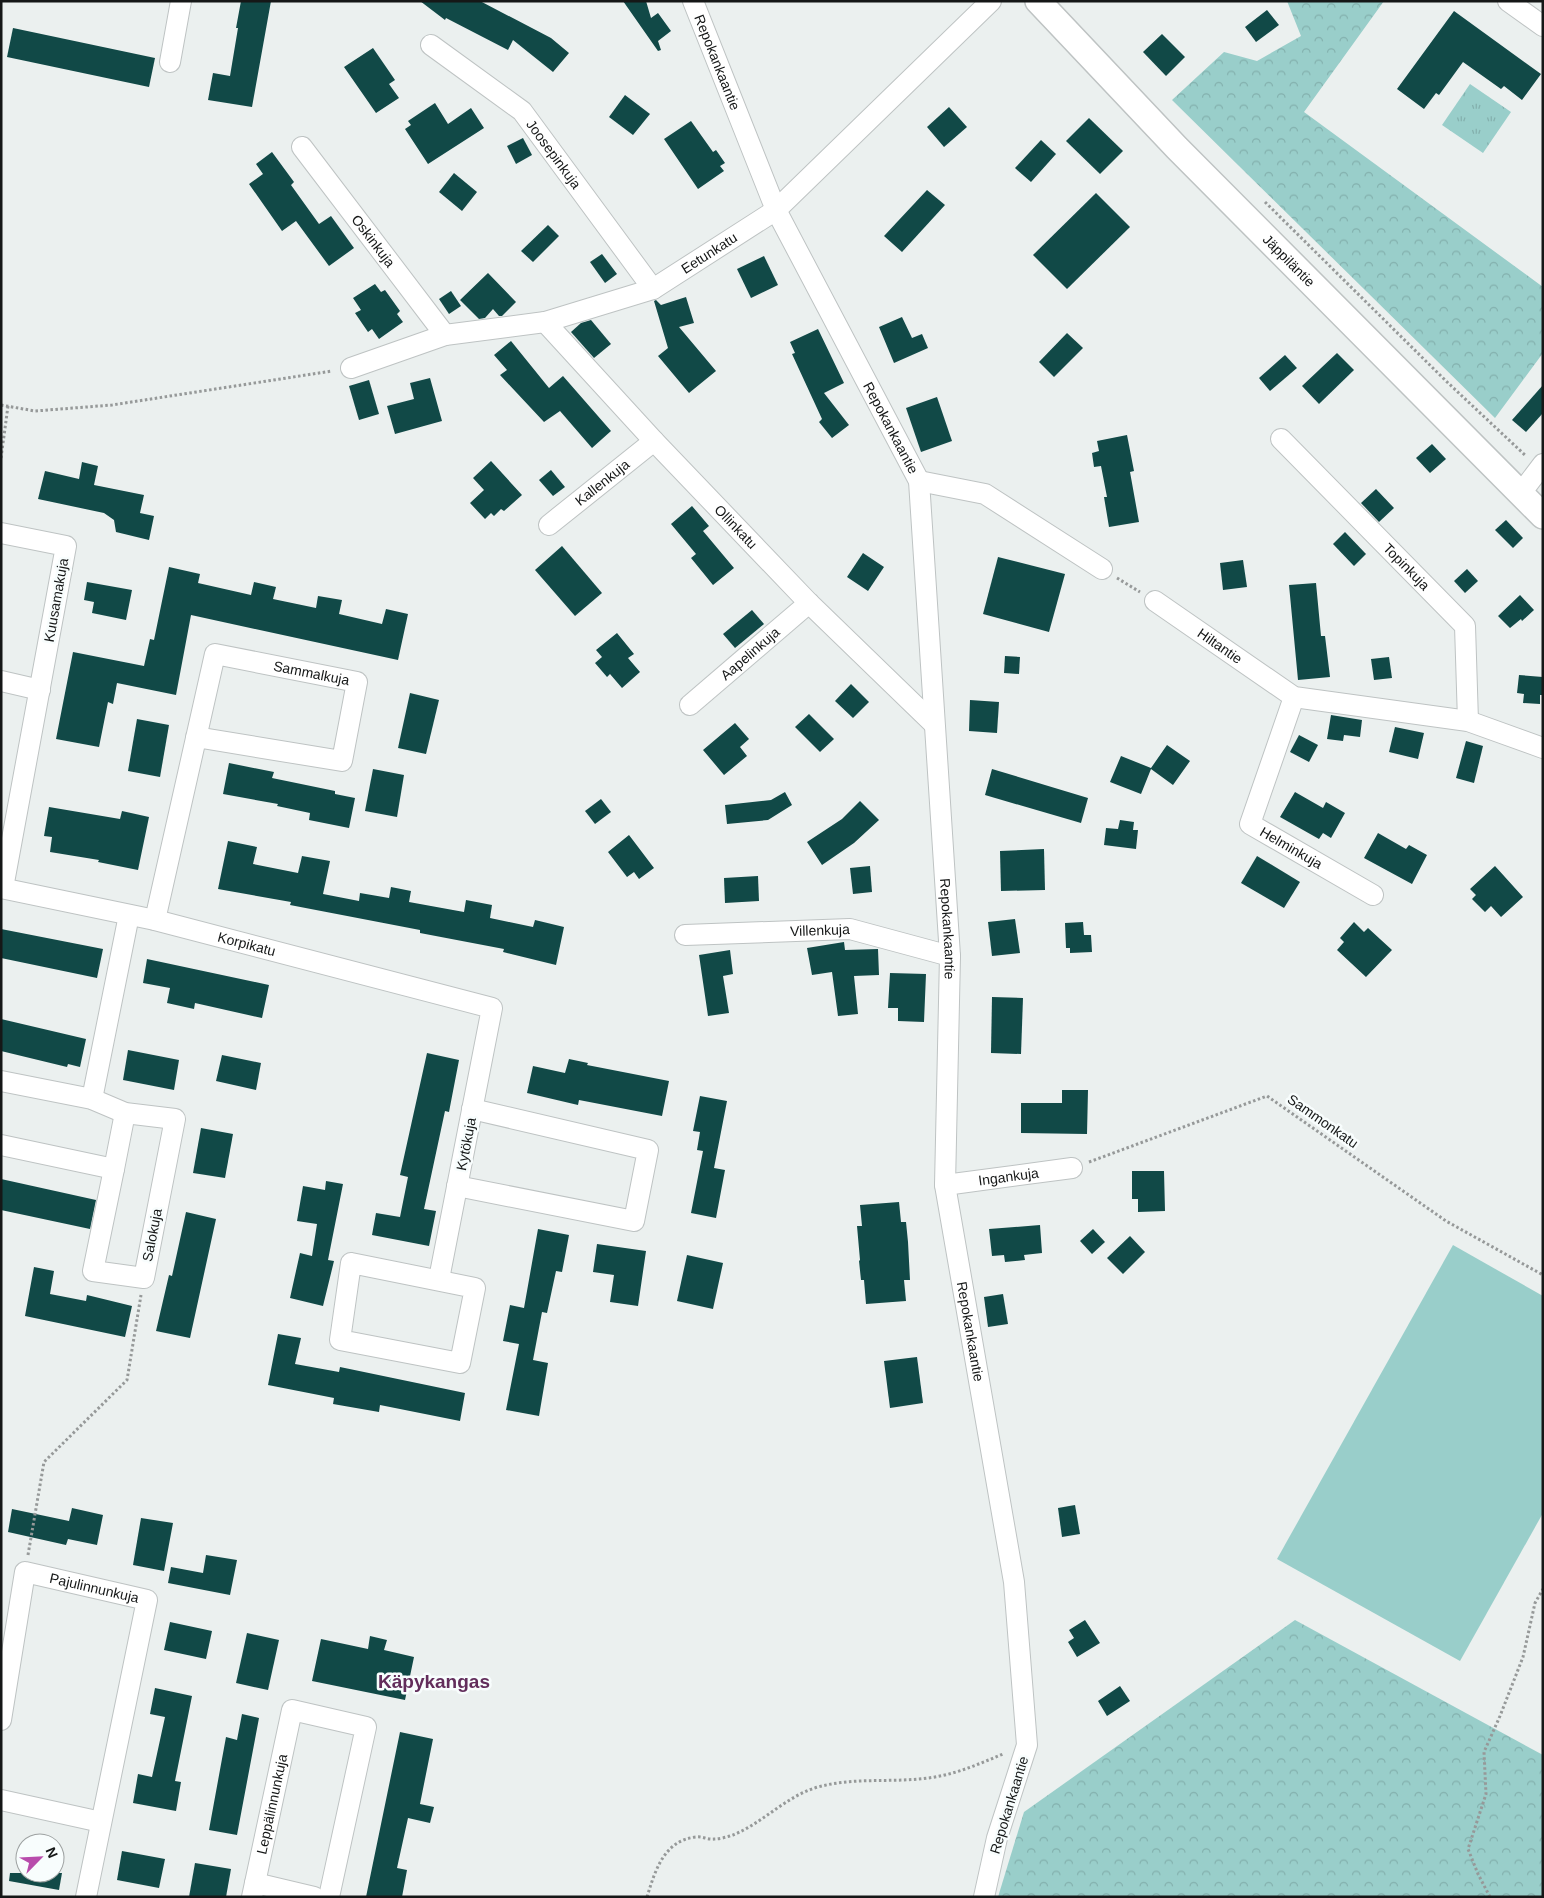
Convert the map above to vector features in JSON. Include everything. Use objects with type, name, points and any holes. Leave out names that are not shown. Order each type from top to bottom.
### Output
[{"type":"main road","name":"Jäppiläntie","points":[[1038,1],[1177,148],[1543,516]]},
{"type":"street","points":[[170,62],[181,1]]},
{"type":"street","name":"Repokankaantie","points":[[693,1],[776,210],[919,481],[950,956],[945,1186],[1014,1582],[1027,1745],[997,1838],[984,1897]]},
{"type":"street","name":"Eetunkatu","points":[[350,368],[445,334],[545,322],[653,288],[776,210],[991,1]]},
{"type":"street","points":[[1508,1],[1543,26]]},
{"type":"street","name":"Joosepinkuja","points":[[431,45],[522,111],[653,288]]},
{"type":"street","name":"Oskinkuja","points":[[302,147],[445,334]]},
{"type":"street","name":"Ollinkatu","points":[[545,322],[654,441],[809,603],[934,724]]},
{"type":"street","name":"Topinkuja","points":[[1281,438],[1465,626],[1468,721]]},
{"type":"street","name":"Kallenkuja","points":[[549,525],[654,441]]},
{"type":"street","points":[[1521,494],[1541,467]]},
{"type":"street","points":[[919,481],[984,494],[1102,569]]},
{"type":"street","name":"Kuusamakuja","points":[[1,533],[66,546],[2,888]]},
{"type":"street","name":"Hiltantie","points":[[1155,601],[1294,696],[1468,721],[1543,748]]},
{"type":"street","name":"Aapelinkuja","points":[[690,705],[809,603]]},
{"type":"street","name":"Sammalkuja","points":[[155,920],[196,737],[215,654],[357,682],[342,761],[196,737]]},
{"type":"street","points":[[1,681],[40,690]]},
{"type":"street","name":"Helminkuja","points":[[1294,696],[1250,824],[1373,895]]},
{"type":"street","name":"Korpikatu","points":[[2,888],[155,920],[492,1008]]},
{"type":"street","points":[[92,1098],[129,915]]},
{"type":"street","name":"Villenkuja","points":[[685,935],[850,929],[950,956]]},
{"type":"street","name":"Kytökuja","points":[[439,1279],[492,1008]]},
{"type":"street","name":"Salokuja","points":[[1,1081],[92,1098],[125,1113],[175,1119],[144,1278],[93,1271],[125,1113]]},
{"type":"street","points":[[457,1186],[634,1221],[648,1150],[472,1109]]},
{"type":"street","points":[[1,1145],[114,1169]]},
{"type":"street","name":"Ingankuja","points":[[945,1186],[1072,1168]]},
{"type":"street","points":[[351,1262],[439,1279],[474,1288],[460,1363],[340,1340],[351,1262]]},
{"type":"street","points":[[1,1720],[25,1572]]},
{"type":"street","name":"Pajulinnunkuja","points":[[25,1572],[147,1600],[86,1897]]},
{"type":"street","name":"Leppälinnunkuja","points":[[254,1890],[292,1710],[366,1727],[330,1897]]},
{"type":"street","points":[[1,1800],[101,1822]]},
{"type":"street","points":[[254,1890],[314,1897]]},
{"type":"path","points":[[1262,199],[1446,382],[1541,467]]},
{"type":"path","points":[[1,405],[35,410],[112,405],[350,368]]},
{"type":"path","points":[[1,458],[8,406]]},
{"type":"path","points":[[1102,569],[1155,601]]},
{"type":"path","name":"Sammonkatu","points":[[1072,1168],[1267,1096],[1446,1221],[1543,1275]]},
{"type":"path","points":[[25,1572],[44,1462],[127,1380],[144,1278]]},
{"type":"path","points":[[1490,1897],[1468,1849],[1486,1794],[1484,1752],[1523,1657],[1535,1603],[1543,1589]]},
{"type":"path","points":[[646,1897],[658,1863],[678,1841],[697,1836],[714,1840],[732,1835],[759,1822],[786,1802],[818,1788],[857,1780],[892,1782],[929,1778],[962,1770],[1027,1745]]},
{"type":"green space","points":[[1287,1],[1384,1],[1304,112],[1543,287],[1543,353],[1495,418],[1172,100],[1224,52],[1257,61],[1301,36]]},
{"type":"green space","points":[[1470,84],[1511,112],[1483,153],[1442,125]]},
{"type":"green space","points":[[1453,1245],[1543,1296],[1543,1513],[1460,1661],[1277,1559]]},
{"type":"green space","points":[[1295,1620],[1543,1755],[1543,1897],[998,1897],[1024,1812]]},
{"type":"building","points":[[241,1],[271,1],[252,107],[208,100],[213,73],[230,76]]},
{"type":"building","points":[[420,1],[480,1],[551,38],[569,53],[553,72],[513,40],[508,50],[446,18],[445,20]]},
{"type":"building","points":[[623,1],[646,1],[651,18],[658,13],[671,31],[658,41],[661,50],[658,51]]},
{"type":"building","points":[[1267,10],[1279,25],[1256,42],[1245,27]]},
{"type":"building","points":[[1454,11],[1541,74],[1522,100],[1504,86],[1501,89],[1463,62],[1439,95],[1436,93],[1424,109],[1397,89]]},
{"type":"building","points":[[13,28],[155,58],[149,87],[7,57]]},
{"type":"building","points":[[1162,34],[1185,57],[1166,76],[1143,52]]},
{"type":"building","points":[[373,48],[395,80],[389,84],[399,98],[376,113],[344,67]]},
{"type":"building","points":[[625,95],[650,114],[633,135],[609,117]]},
{"type":"building","points":[[435,103],[448,124],[471,108],[484,128],[428,164],[405,129],[411,125],[408,121]]},
{"type":"building","points":[[949,107],[967,127],[944,147],[927,127]]},
{"type":"building","points":[[1089,118],[1123,151],[1100,174],[1066,141]]},
{"type":"building","points":[[691,121],[713,152],[716,150],[725,163],[720,166],[724,171],[698,189],[664,139]]},
{"type":"building","points":[[523,138],[532,155],[516,164],[507,146]]},
{"type":"building","points":[[1041,140],[1056,154],[1031,182],[1015,168]]},
{"type":"building","points":[[272,152],[294,182],[291,185],[319,224],[331,216],[354,248],[329,266],[296,221],[282,231],[249,184],[263,174],[256,164]]},
{"type":"building","points":[[454,173],[477,192],[462,211],[439,192]]},
{"type":"building","points":[[927,190],[945,205],[902,252],[884,236]]},
{"type":"building","points":[[1096,193],[1130,227],[1067,289],[1033,255]]},
{"type":"building","points":[[548,225],[559,236],[533,262],[521,251]]},
{"type":"building","points":[[602,254],[617,274],[605,283],[590,262]]},
{"type":"building","points":[[764,256],[778,285],[751,298],[737,269]]},
{"type":"building","points":[[488,273],[516,302],[502,316],[499,316],[493,309],[485,318],[479,319],[460,300]]},
{"type":"building","points":[[375,284],[381,292],[385,290],[400,311],[397,314],[403,322],[379,339],[372,329],[368,332],[355,313],[361,310],[353,298]]},
{"type":"building","points":[[451,291],[461,306],[449,314],[439,299]]},
{"type":"building","points":[[686,297],[694,323],[679,327],[716,371],[689,393],[658,356],[668,348],[654,301],[656,300],[661,305]]},
{"type":"building","points":[[902,317],[912,338],[922,334],[928,348],[894,363],[879,327]]},
{"type":"building","points":[[591,320],[611,344],[594,358],[571,332],[581,323]]},
{"type":"building","points":[[818,329],[844,383],[824,393],[849,425],[832,438],[819,422],[822,419],[792,354],[795,353],[790,342]]},
{"type":"building","points":[[1067,333],[1083,348],[1054,377],[1039,362]]},
{"type":"building","points":[[511,341],[549,388],[563,376],[611,431],[592,448],[560,411],[544,422],[500,375],[507,370],[494,355]]},
{"type":"building","points":[[1337,353],[1354,370],[1319,404],[1302,386]]},
{"type":"building","points":[[1285,355],[1297,368],[1270,391],[1259,378]]},
{"type":"building","points":[[430,378],[442,421],[395,434],[387,406],[414,399],[410,383]]},
{"type":"building","points":[[369,380],[379,414],[359,420],[349,386]]},
{"type":"building","points":[[1543,385],[1543,413],[1526,432],[1512,420]]},
{"type":"building","points":[[937,397],[952,441],[921,452],[906,408]]},
{"type":"building","points":[[1127,435],[1134,471],[1130,472],[1139,522],[1109,527],[1104,497],[1107,497],[1101,466],[1094,467],[1092,453],[1099,451],[1097,441]]},
{"type":"building","points":[[1432,444],[1446,459],[1430,473],[1416,458]]},
{"type":"building","points":[[491,461],[522,495],[504,511],[501,509],[494,516],[491,513],[485,519],[470,503],[484,490],[473,478]]},
{"type":"building","points":[[82,462],[98,466],[94,485],[144,495],[140,513],[154,516],[149,540],[116,532],[114,520],[104,513],[38,499],[45,471],[79,479]]},
{"type":"building","points":[[551,470],[565,487],[553,496],[539,480]]},
{"type":"building","points":[[1376,489],[1394,508],[1379,522],[1361,503]]},
{"type":"building","points":[[692,506],[709,526],[703,531],[734,568],[713,585],[691,558],[696,554],[671,524]]},
{"type":"building","points":[[1506,520],[1523,538],[1513,548],[1495,530]]},
{"type":"building","points":[[1345,532],[1366,554],[1354,566],[1333,544]]},
{"type":"building","points":[[562,546],[602,593],[575,616],[535,570]]},
{"type":"building","points":[[863,553],[884,567],[868,591],[847,577]]},
{"type":"building","points":[[998,557],[1065,574],[1049,632],[983,614]]},
{"type":"building","points":[[1243,560],[1247,587],[1223,590],[1220,563]]},
{"type":"building","points":[[169,567],[200,574],[198,583],[251,595],[254,582],[276,587],[273,599],[316,608],[318,596],[342,600],[339,614],[382,624],[386,609],[408,614],[398,660],[191,615],[176,695],[117,683],[113,704],[108,702],[99,747],[56,739],[73,652],[144,666],[150,639],[154,640]]},
{"type":"building","points":[[1467,569],[1478,581],[1465,593],[1454,581]]},
{"type":"building","points":[[87,582],[132,590],[126,620],[92,613],[94,602],[84,600]]},
{"type":"building","points":[[1316,583],[1321,636],[1325,636],[1330,677],[1298,680],[1289,585]]},
{"type":"building","points":[[1520,595],[1534,610],[1522,621],[1521,619],[1510,628],[1498,616]]},
{"type":"building","points":[[752,610],[764,624],[735,648],[723,634]]},
{"type":"building","points":[[617,633],[634,654],[628,658],[640,672],[622,688],[610,674],[607,677],[595,663],[602,657],[596,650]]},
{"type":"building","points":[[1005,656],[1020,657],[1019,674],[1004,673]]},
{"type":"building","points":[[1389,657],[1392,678],[1374,680],[1371,659]]},
{"type":"building","points":[[1519,675],[1543,677],[1543,695],[1540,695],[1540,704],[1523,703],[1524,694],[1517,693]]},
{"type":"building","points":[[851,684],[869,702],[853,718],[835,701]]},
{"type":"building","points":[[410,693],[439,700],[426,754],[398,748]]},
{"type":"building","points":[[970,700],[999,702],[997,733],[969,731]]},
{"type":"building","points":[[809,714],[834,739],[820,752],[795,727]]},
{"type":"building","points":[[1331,715],[1362,720],[1360,737],[1344,735],[1343,741],[1327,739]]},
{"type":"building","points":[[137,719],[169,725],[160,777],[128,771]]},
{"type":"building","points":[[735,723],[749,739],[740,747],[747,756],[724,775],[703,750]]},
{"type":"building","points":[[1395,727],[1424,733],[1418,759],[1389,752]]},
{"type":"building","points":[[1299,735],[1318,745],[1309,762],[1290,752]]},
{"type":"building","points":[[1466,741],[1483,746],[1474,783],[1456,778]]},
{"type":"building","points":[[1167,745],[1190,761],[1173,785],[1151,769],[1141,794],[1110,782],[1121,756],[1151,768]]},
{"type":"building","points":[[229,763],[274,772],[272,778],[335,791],[335,794],[355,798],[349,828],[309,820],[310,813],[277,806],[278,804],[223,794]]},
{"type":"building","points":[[373,769],[404,775],[397,817],[365,811]]},
{"type":"building","points":[[992,769],[1088,798],[1081,823],[985,795]]},
{"type":"building","points":[[785,792],[792,805],[768,820],[727,824],[725,805],[771,800]]},
{"type":"building","points":[[1295,792],[1323,808],[1326,802],[1345,813],[1331,838],[1323,833],[1319,839],[1280,817]]},
{"type":"building","points":[[601,799],[611,812],[595,824],[585,811]]},
{"type":"building","points":[[860,801],[879,820],[854,843],[822,865],[807,842],[842,819]]},
{"type":"building","points":[[49,807],[120,819],[122,811],[149,817],[138,870],[98,862],[99,860],[50,852],[52,837],[44,836]]},
{"type":"building","points":[[1120,820],[1134,822],[1133,830],[1138,830],[1136,849],[1104,845],[1106,828],[1118,829]]},
{"type":"building","points":[[1378,833],[1406,849],[1409,845],[1427,855],[1412,884],[1364,858]]},
{"type":"building","points":[[629,835],[654,868],[639,879],[634,872],[627,877],[608,852]]},
{"type":"building","points":[[228,841],[257,847],[253,864],[298,873],[302,856],[330,861],[323,894],[359,901],[360,893],[389,898],[391,887],[411,891],[409,902],[464,912],[466,900],[492,905],[490,918],[533,927],[535,920],[564,927],[556,965],[503,952],[504,949],[420,933],[420,930],[290,905],[291,902],[218,889]]},
{"type":"building","points":[[1044,849],[1045,890],[1001,891],[1000,851]]},
{"type":"building","points":[[1257,856],[1300,882],[1284,908],[1241,883]]},
{"type":"building","points":[[870,866],[872,892],[853,894],[850,868]]},
{"type":"building","points":[[1495,866],[1523,897],[1501,917],[1491,906],[1485,912],[1472,899],[1476,895],[1470,889]]},
{"type":"building","points":[[758,876],[759,901],[725,903],[724,878]]},
{"type":"building","points":[[1015,919],[1020,953],[992,956],[988,922]]},
{"type":"building","points":[[1083,922],[1084,935],[1091,935],[1092,952],[1070,953],[1070,948],[1066,948],[1065,923]]},
{"type":"building","points":[[1354,922],[1364,932],[1368,928],[1392,950],[1366,977],[1337,950],[1344,942],[1340,938]]},
{"type":"building","points":[[1,929],[103,949],[97,978],[1,958]]},
{"type":"building","points":[[844,942],[845,950],[878,949],[879,975],[854,976],[858,1014],[838,1016],[832,972],[812,975],[807,948]]},
{"type":"building","points":[[730,950],[733,974],[723,976],[729,1013],[708,1016],[699,955]]},
{"type":"building","points":[[147,959],[269,985],[262,1018],[195,1003],[194,1009],[167,1003],[170,988],[143,983]]},
{"type":"building","points":[[890,973],[926,974],[924,1022],[898,1021],[898,1008],[888,1008]]},
{"type":"building","points":[[992,997],[1023,998],[1021,1054],[991,1053]]},
{"type":"building","points":[[1,1019],[86,1039],[80,1067],[68,1064],[67,1067],[1,1051]]},
{"type":"building","points":[[128,1050],[179,1060],[174,1090],[123,1080]]},
{"type":"building","points":[[427,1053],[459,1060],[449,1112],[445,1111],[424,1209],[436,1211],[429,1246],[372,1235],[376,1213],[400,1217],[408,1177],[400,1175]]},
{"type":"building","points":[[222,1055],[261,1063],[256,1090],[216,1081]]},
{"type":"building","points":[[569,1059],[588,1063],[587,1065],[669,1081],[662,1116],[579,1100],[578,1105],[527,1093],[533,1066],[565,1073]]},
{"type":"building","points":[[1062,1090],[1088,1090],[1087,1134],[1021,1133],[1021,1103],[1062,1103]]},
{"type":"building","points":[[700,1096],[727,1101],[714,1168],[725,1170],[716,1218],[691,1213],[703,1151],[697,1150],[700,1132],[693,1131]]},
{"type":"building","points":[[201,1128],[233,1134],[225,1178],[193,1173]]},
{"type":"building","points":[[1132,1171],[1164,1171],[1165,1211],[1138,1212],[1138,1199],[1132,1199]]},
{"type":"building","points":[[1,1179],[96,1200],[90,1229],[1,1210]]},
{"type":"building","points":[[326,1181],[343,1184],[328,1260],[334,1261],[323,1306],[290,1298],[300,1253],[312,1256],[317,1224],[297,1221],[303,1186],[325,1190]]},
{"type":"building","points":[[899,1202],[901,1222],[906,1222],[908,1242],[910,1280],[904,1280],[906,1301],[866,1304],[864,1280],[861,1280],[859,1261],[857,1226],[862,1226],[860,1205]]},
{"type":"building","points":[[186,1212],[216,1219],[190,1338],[156,1331],[169,1275],[172,1276]]},
{"type":"building","points":[[1040,1225],[1042,1253],[1024,1255],[1025,1260],[1005,1262],[1004,1255],[992,1256],[989,1229]]},
{"type":"building","points":[[538,1229],[569,1235],[562,1272],[556,1271],[547,1313],[542,1312],[533,1360],[548,1363],[539,1416],[506,1410],[519,1344],[503,1341],[510,1305],[524,1308]]},
{"type":"building","points":[[1093,1229],[1105,1242],[1092,1254],[1080,1241]]},
{"type":"building","points":[[1130,1236],[1145,1252],[1123,1274],[1107,1258]]},
{"type":"building","points":[[597,1244],[646,1251],[638,1306],[610,1302],[614,1275],[593,1272]]},
{"type":"building","points":[[687,1255],[723,1263],[713,1309],[677,1301]]},
{"type":"building","points":[[34,1267],[54,1271],[50,1294],[86,1301],[87,1295],[132,1306],[125,1337],[25,1316]]},
{"type":"building","points":[[1003,1294],[1008,1324],[988,1327],[984,1297]]},
{"type":"building","points":[[278,1334],[301,1338],[295,1364],[339,1372],[340,1367],[465,1393],[460,1421],[380,1405],[379,1412],[333,1404],[334,1398],[268,1385]]},
{"type":"building","points":[[917,1357],[923,1403],[890,1408],[884,1361]]},
{"type":"building","points":[[1075,1505],[1080,1534],[1062,1537],[1058,1508]]},
{"type":"building","points":[[72,1508],[103,1515],[97,1545],[68,1539],[66,1545],[8,1532],[12,1509],[69,1521]]},
{"type":"building","points":[[141,1518],[173,1523],[164,1571],[133,1565]]},
{"type":"building","points":[[206,1555],[237,1560],[230,1595],[168,1583],[171,1567],[203,1573]]},
{"type":"building","points":[[1085,1620],[1100,1643],[1077,1657],[1068,1642],[1074,1638],[1069,1630]]},
{"type":"building","points":[[170,1622],[212,1631],[206,1659],[164,1650]]},
{"type":"building","points":[[247,1633],[279,1640],[268,1690],[236,1683]]},
{"type":"building","points":[[370,1636],[387,1640],[384,1650],[414,1657],[405,1700],[312,1681],[321,1639],[368,1649]]},
{"type":"building","points":[[1120,1686],[1130,1701],[1107,1716],[1098,1701]]},
{"type":"building","points":[[155,1688],[192,1696],[175,1781],[181,1782],[176,1811],[133,1803],[138,1774],[152,1777],[165,1717],[150,1714]]},
{"type":"building","points":[[242,1714],[259,1718],[237,1835],[209,1830],[226,1737],[237,1740]]},
{"type":"building","points":[[400,1732],[433,1739],[420,1804],[434,1807],[430,1823],[408,1818],[397,1868],[407,1870],[402,1897],[366,1897]]},
{"type":"building","points":[[122,1851],[165,1859],[159,1888],[117,1880]]},
{"type":"building","points":[[195,1863],[231,1869],[226,1897],[189,1897]]},
{"type":"building","points":[[10,1873],[15,1873],[15,1882],[9,1881]]},
{"type":"building","points":[[20,1883],[60,1883],[59,1890]]},
{"type":"district","name":"Käpykangas","points":[[434,1681]]}]
